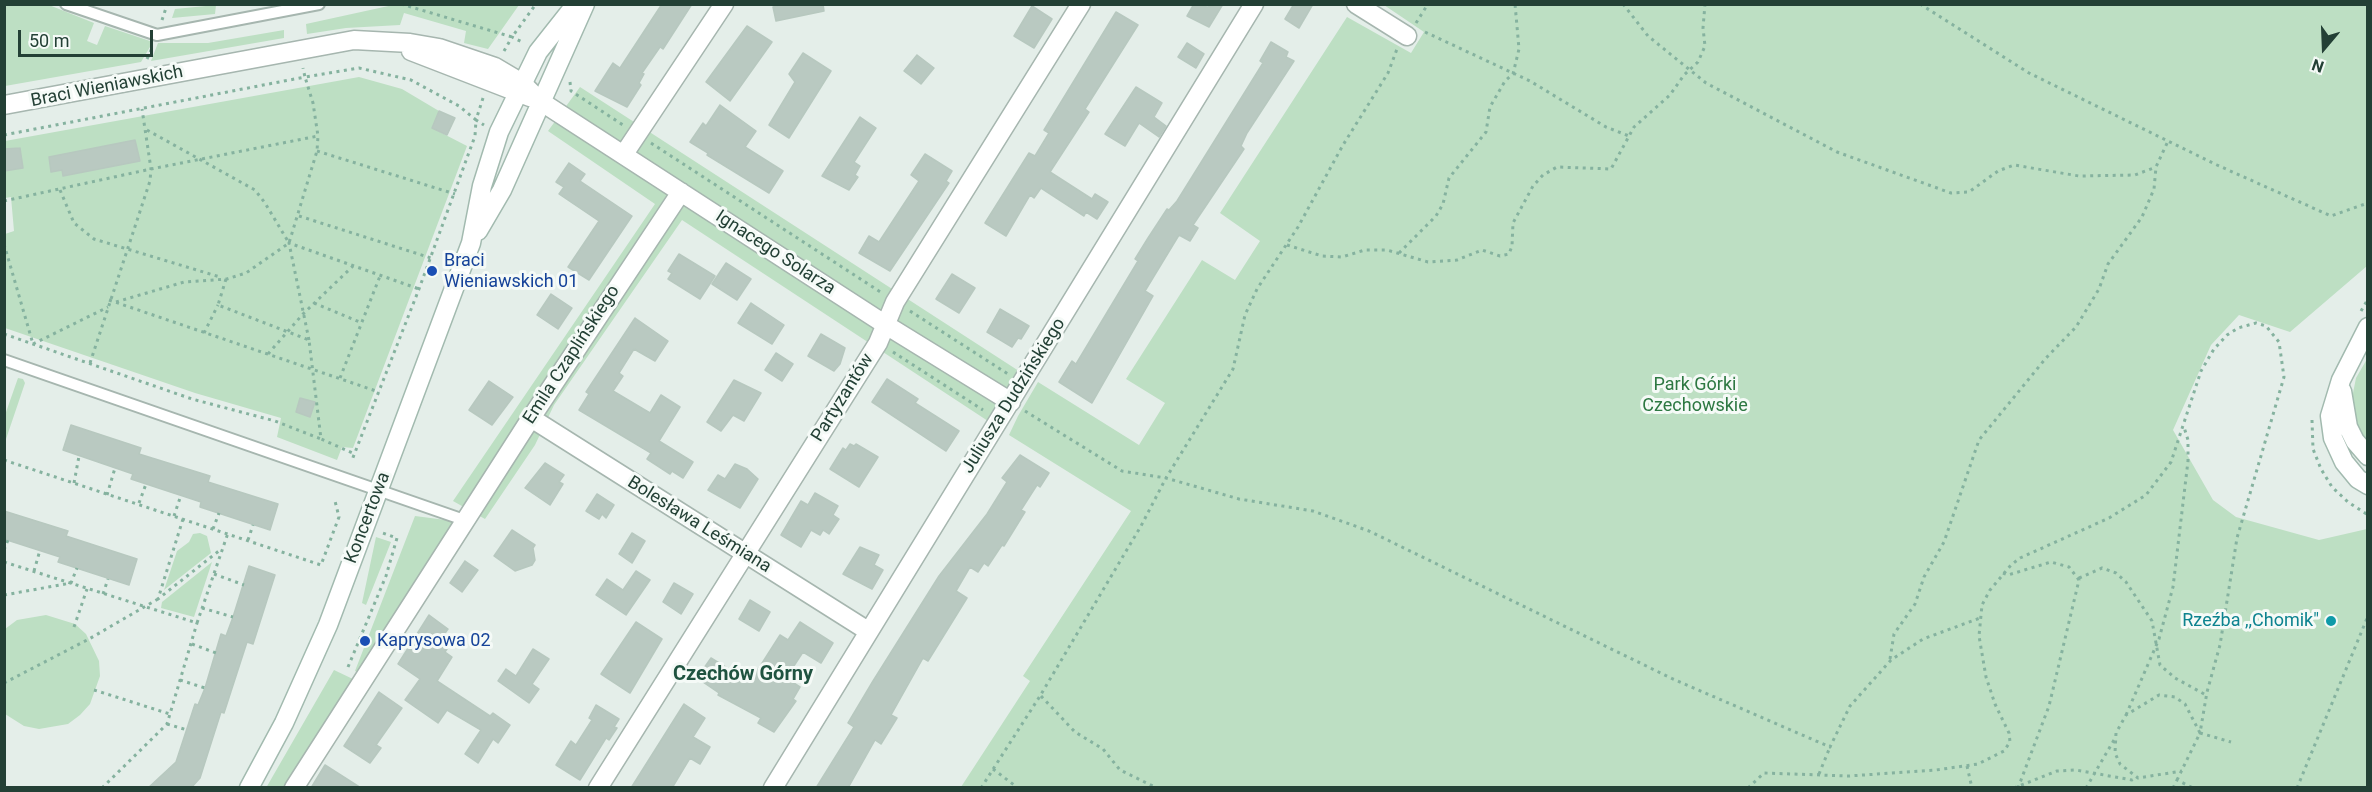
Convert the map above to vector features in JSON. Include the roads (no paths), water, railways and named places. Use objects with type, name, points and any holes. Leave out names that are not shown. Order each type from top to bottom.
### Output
[{"type":"street","name":"Koncertowa","points":[[249,788],[284,723],[320,643],[379,490],[471,243],[486,175],[499,132],[538,51],[576,4]]},
{"type":"street","name":"Koncertowa","points":[[471,243],[502,190],[540,100],[585,4]]},
{"type":"street","points":[[624,154],[724,4]]},
{"type":"street","name":"Partyzantów","points":[[598,788],[878,343],[895,302],[1081,4]]},
{"type":"street","name":"Juliusza Dudzińskiego","points":[[773,788],[1254,4]]},
{"type":"street","points":[[1356,4],[1410,33]]},
{"type":"street","name":"Braci Wieniawskich","points":[[4,105],[354,40],[386,42],[519,88],[540,100]]},
{"type":"street","name":"Ignacego Solarza","points":[[540,100],[886,325],[1011,402]]},
{"type":"street","name":"Emila Czaplińskiego","points":[[294,788],[531,418],[681,192]]},
{"type":"street","points":[[2367,327],[2341,380],[2330,416],[2333,438],[2344,462],[2358,480],[2367,485]]},
{"type":"street","points":[[2341,380],[2343,408],[2348,427],[2355,441],[2367,456]]},
{"type":"street","name":"Bolesława Leśmiana","points":[[531,418],[868,631]]},
{"type":"lane","points":[[66,4],[157,35],[319,4]]},
{"type":"lane","points":[[4,360],[467,521]]},
{"type":"place","name":"Braci Wieniawskich 01","points":[[432,271]]},
{"type":"place","name":"Rzeźba ,,Chomik\"","points":[[2331,621]]},
{"type":"place","name":"Kaprysowa 02","points":[[365,641]]},
{"type":"district","name":"Czechów Górny","points":[[743,675]]},
{"type":"park label","name":"Park Górki Czechowskie","points":[[1695,395]]}]
